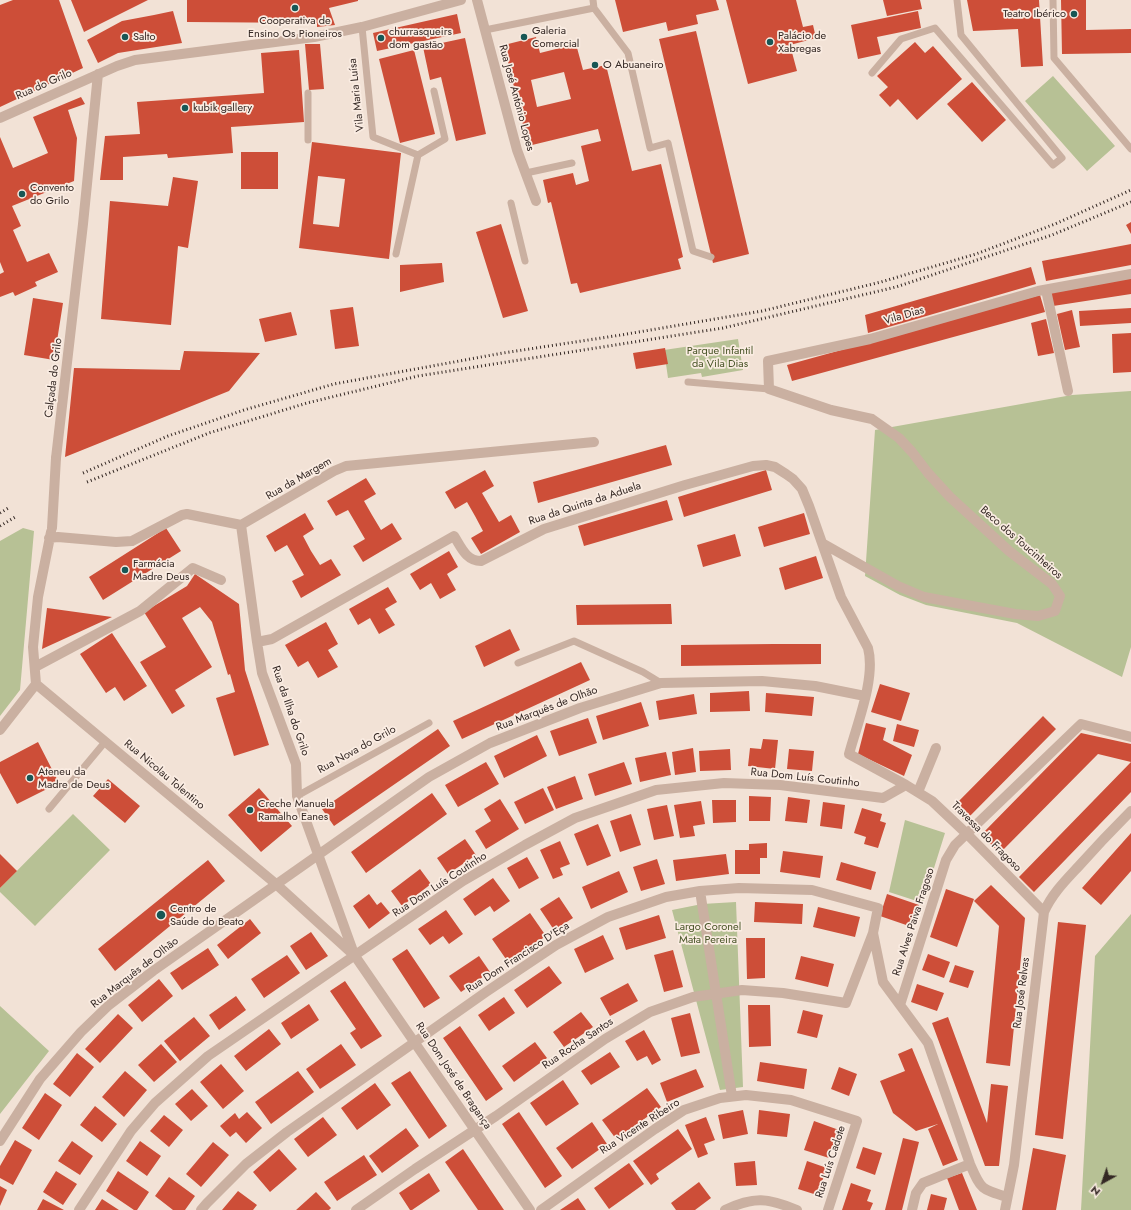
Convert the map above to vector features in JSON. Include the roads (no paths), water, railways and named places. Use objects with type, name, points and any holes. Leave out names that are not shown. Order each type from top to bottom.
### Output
[{"type":"street","name":"Rua do Grilo","points":[[0,118],[98,74],[136,60],[314,37],[362,27],[461,0]]},
{"type":"street","name":"Rua José António Lopes","points":[[477,0],[517,150],[536,201]]},
{"type":"street","name":"Calçada do Grilo","points":[[36,684],[33,647],[38,597],[51,533],[56,458],[83,224],[98,74]]},
{"type":"street","name":"Vila Dias","points":[[769,389],[768,361],[870,339],[1038,291],[1131,274]]},
{"type":"street","points":[[1046,290],[1068,392]]},
{"type":"street","name":"Beco dos Toucinheiros","points":[[769,389],[831,410],[872,419],[899,438],[950,497],[1009,551],[1052,584],[1060,596],[1055,611],[1038,616],[951,603],[924,596],[898,586],[822,543]]},
{"type":"street","name":"Rua da Margem","points":[[242,525],[334,471],[346,466],[594,442]]},
{"type":"street","name":"Rua da Quinta da Aduela","points":[[257,642],[272,639],[454,536],[468,557],[472,560],[481,561],[544,528],[753,466],[766,465],[776,468],[793,479],[802,489],[822,543]]},
{"type":"street","points":[[51,533],[58,537],[116,542],[132,541],[182,515],[187,514],[242,525]]},
{"type":"street","name":"Rua da Ilha do Grilo","points":[[242,525],[262,673],[296,764],[297,796],[355,956]]},
{"type":"street","points":[[822,543],[841,597],[868,648],[870,664],[865,696]]},
{"type":"street","points":[[35,667],[140,611],[193,568],[221,580]]},
{"type":"street","name":"Rua Marquês de Olhão","points":[[0,1141],[40,1079],[81,1032],[109,1005],[153,971],[429,777],[490,743],[580,708],[661,683],[762,681],[815,686],[865,696]]},
{"type":"street","points":[[0,730],[36,684]]},
{"type":"street","name":"Rua Nicolau Tolentino","points":[[36,684],[276,884]]},
{"type":"street","name":"Travessa do Fragoso","points":[[865,696],[849,754],[906,784],[932,801],[1044,912]]},
{"type":"street","name":"Rua Alves Paiva Fragoso","points":[[900,1005],[946,860],[951,851],[1081,724],[1131,738]]},
{"type":"street","points":[[918,792],[936,748]]},
{"type":"street","name":"Rua Dom Luís Coutinho","points":[[79,1210],[131,1132],[155,1103],[208,1056],[463,881],[575,818],[656,790],[724,783],[772,785],[883,798],[906,784]]},
{"type":"street","name":"Rua José Relvas","points":[[1004,1210],[1014,1165],[1044,912],[1052,897],[1060,887],[1095,847],[1131,810]]},
{"type":"street","points":[[276,884],[355,956]]},
{"type":"street","name":"Rua Dom Francisco D'Eça","points":[[201,1210],[207,1202],[246,1164],[287,1132],[486,992],[556,946],[602,921],[666,897],[700,891],[739,888],[812,890],[878,908],[873,933],[846,1003]]},
{"type":"street","points":[[700,891],[732,1096]]},
{"type":"street","points":[[873,933],[884,982],[928,1043],[970,1164],[980,1185],[990,1192],[1007,1197]]},
{"type":"street","name":"Rua Dom José de Bragança","points":[[355,956],[530,1210]]},
{"type":"street","name":"Rua Rocha Santos","points":[[356,1210],[415,1168],[496,1116],[605,1039],[650,1012],[693,997],[742,990],[782,993],[846,1003]]},
{"type":"street","name":"Rua Vicente Ribeiro","points":[[541,1210],[684,1110],[720,1098],[746,1095],[790,1100],[857,1121]]},
{"type":"street","name":"Rua Luís Cadote","points":[[828,1210],[857,1121]]},
{"type":"street","points":[[912,1210],[916,1193],[923,1183],[970,1164]]},
{"type":"street","points":[[725,1210],[734,1205],[754,1200],[779,1203],[797,1210]]},
{"type":"lane","points":[[593,0],[594,8],[628,53],[650,148],[668,144],[694,251],[711,257]]},
{"type":"lane","points":[[872,73],[901,39],[935,28],[1053,164],[1062,158],[961,35],[957,0]]},
{"type":"lane","points":[[1053,0],[1054,58],[1131,148]]},
{"type":"lane","points":[[485,30],[594,8]]},
{"type":"lane","name":"Vila Maria Luísa","points":[[362,27],[373,136],[418,155]]},
{"type":"lane","points":[[396,254],[418,155],[445,139],[434,90]]},
{"type":"lane","points":[[308,93],[308,140]]},
{"type":"lane","points":[[526,173],[572,163]]},
{"type":"lane","points":[[511,203],[525,261]]},
{"type":"lane","points":[[688,382],[769,389]]},
{"type":"lane","points":[[518,663],[574,641],[643,672],[661,683]]},
{"type":"lane","name":"Rua Nova do Grilo","points":[[297,796],[428,723]]},
{"type":"lane","points":[[49,809],[104,742]]},
{"type":"railway","points":[[83,473],[168,436],[244,410],[334,384],[503,353],[762,311],[881,282],[976,254],[1055,224],[1131,190]]},
{"type":"railway","points":[[87,482],[209,433],[307,403],[418,376],[723,328],[896,287],[1052,235],[1131,202]]},
{"type":"railway","points":[[0,513],[10,507]]},
{"type":"railway","points":[[0,526],[17,516]]},
{"type":"place","name":"Cooperativa de Ensino Os Pioneiros","points":[[295,8]]},
{"type":"place","name":"Teatro Ibérico","points":[[1074,14]]},
{"type":"place","name":"Salto","points":[[125,37]]},
{"type":"place","name":"Galeria Comercial","points":[[524,37]]},
{"type":"place","name":"churrasqueirs dom gastão","points":[[381,38]]},
{"type":"place","name":"Palácio de Xabregas","points":[[770,42]]},
{"type":"place","name":"O Abuaneiro","points":[[595,65]]},
{"type":"place","name":"kubik gallery","points":[[185,108]]},
{"type":"place","name":"Convento do Grilo","points":[[22,194]]},
{"type":"place","name":"Farmácia Madre Deus","points":[[125,570]]},
{"type":"place","name":"Ateneu da Madre de Deus","points":[[30,778]]},
{"type":"place","name":"Creche Manuela Ramalho Eanes","points":[[250,810]]},
{"type":"place","name":"Centro de Saúde do Beato","points":[[161,915]]},
{"type":"park label","name":"Parque Infantil da Vila Dias","points":[[720,357]]},
{"type":"park label","name":"Largo Coronel Mata Pereira","points":[[708,933]]}]
